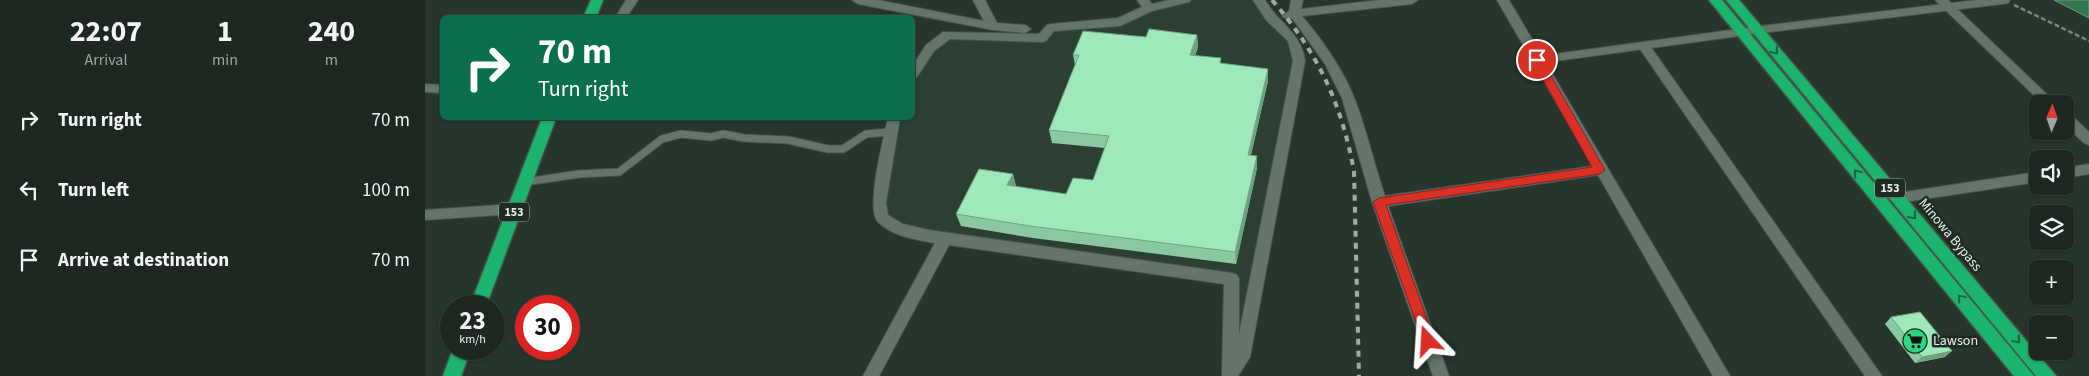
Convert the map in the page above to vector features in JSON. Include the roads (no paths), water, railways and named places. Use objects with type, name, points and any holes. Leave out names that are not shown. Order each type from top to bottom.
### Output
[{"type":"highway","points":[[590,15],[597,0]]},
{"type":"highway","name":"153","points":[[1715,0],[2025,376]]},
{"type":"highway","name":"Minowa Bypass","points":[[1732,0],[2047,376]]},
{"type":"highway","name":"153","points":[[482,295],[548,120]]},
{"type":"highway","points":[[452,376],[458,360]]},
{"type":"street","points":[[623,15],[633,0]]},
{"type":"street","points":[[858,0],[993,26],[1032,30],[1120,22],[1146,4],[1185,0]]},
{"type":"street","points":[[979,0],[993,26]]},
{"type":"street","points":[[1230,375],[1242,358],[1299,61],[1299,47],[1289,32],[1271,18],[1259,0]]},
{"type":"street","points":[[1276,22],[1295,6],[1412,0]]},
{"type":"street","points":[[1503,0],[1600,170],[1722,376]]},
{"type":"street","points":[[1946,4],[2042,95]]},
{"type":"street","points":[[1295,6],[1329,56],[1341,79],[1360,131],[1365,159],[1379,202],[1441,376]]},
{"type":"street","points":[[915,71],[930,48],[947,35],[1042,38],[1051,28]]},
{"type":"street","points":[[1643,46],[1875,376]]},
{"type":"street","points":[[425,88],[440,89]]},
{"type":"street","points":[[892,125],[879,203],[882,218],[899,229],[945,238],[1232,279],[1230,375]]},
{"type":"street","points":[[2074,126],[2089,140]]},
{"type":"street","points":[[2074,172],[2089,169]]},
{"type":"street","points":[[1379,202],[1600,170]]},
{"type":"street","points":[[1898,198],[2029,178]]},
{"type":"street","points":[[425,215],[515,209]]},
{"type":"street","points":[[871,376],[945,238]]},
{"type":"lane","points":[[1537,60],[1946,4],[2006,0]]},
{"type":"lane","points":[[525,182],[579,174],[619,172],[662,139],[681,134],[711,137],[723,134],[744,138],[787,140],[828,149],[843,149],[866,134],[892,125]]},
{"type":"railway","points":[[1272,0],[1315,59],[1334,101],[1349,146],[1354,171],[1359,376]]},
{"type":"place","name":"Lawson","points":[[1915,341]]}]
